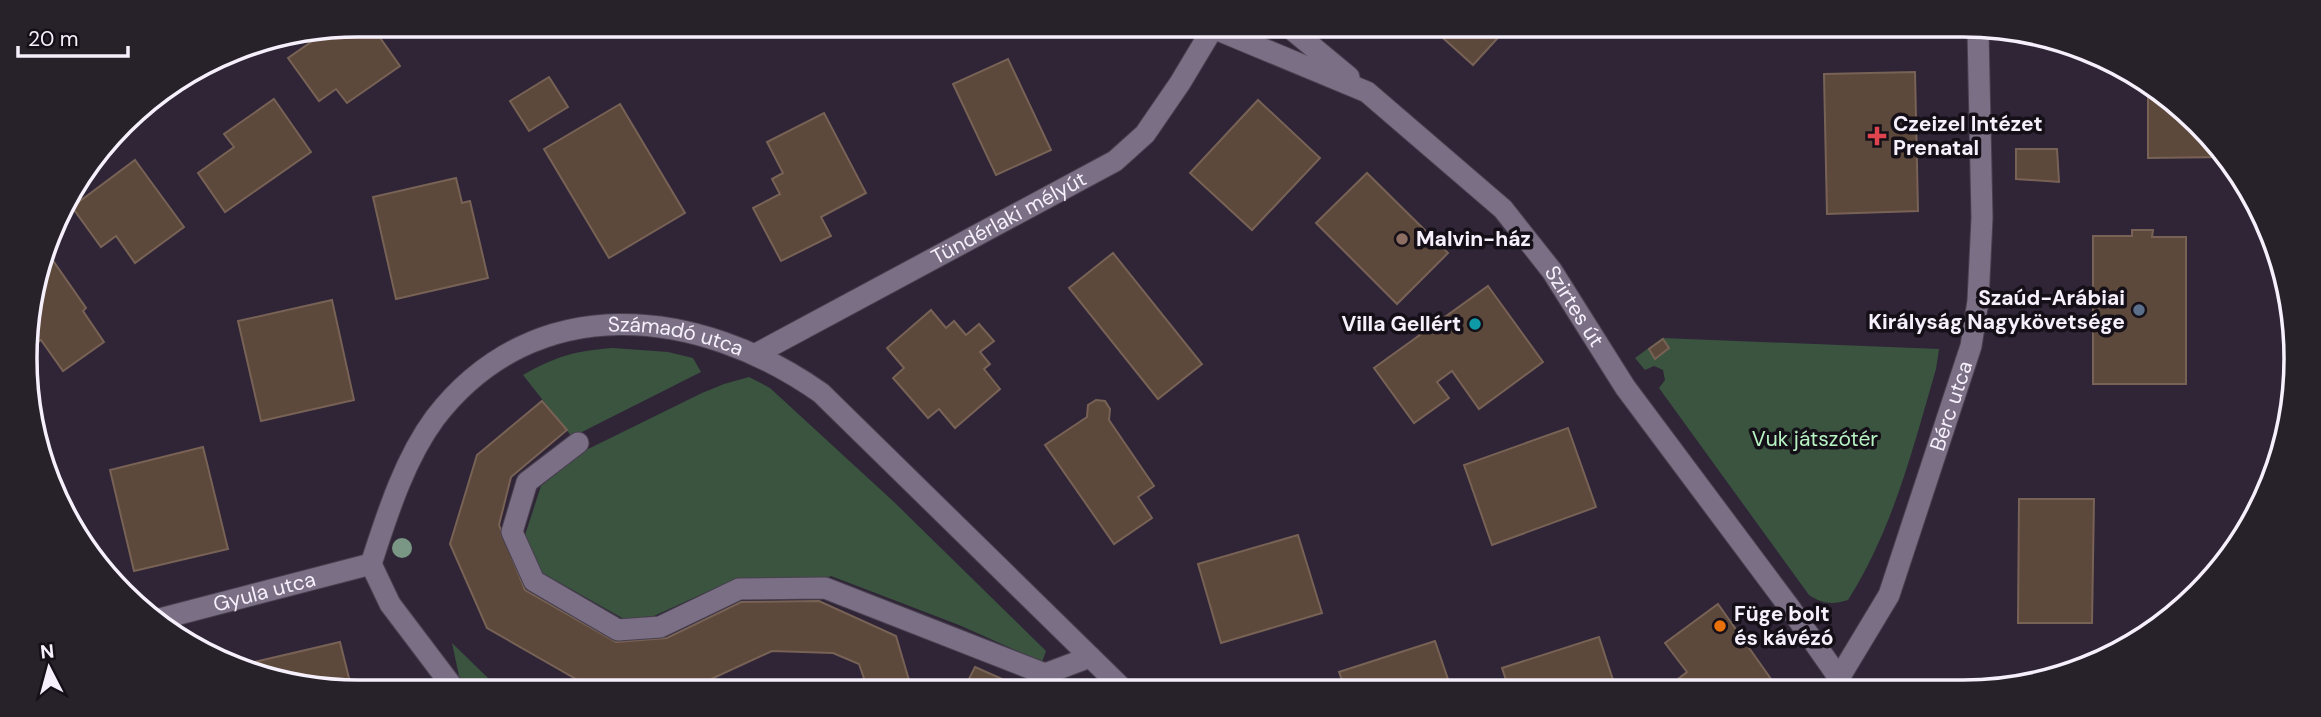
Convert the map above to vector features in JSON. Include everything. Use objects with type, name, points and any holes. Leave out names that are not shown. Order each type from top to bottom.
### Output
[{"type":"street","name":"Tündérlaki mélyút","points":[[756,354],[1115,161],[1145,134],[1208,37]]},
{"type":"street","name":"Szirtes út","points":[[1235,37],[1367,92],[1503,209],[1552,271],[1625,387],[1790,608],[1838,680]]},
{"type":"street","points":[[1301,37],[1367,92]]},
{"type":"street","name":"Bérc utca","points":[[1843,680],[1889,595],[1971,346],[1978,301],[1982,218],[1979,37]]},
{"type":"street","name":"Számadó utca","points":[[371,564],[412,458],[433,420],[458,390],[488,365],[516,348],[555,334],[593,325],[640,325],[715,338],[756,354],[795,374],[821,393],[1114,680]]},
{"type":"street","points":[[578,443],[527,482],[512,532],[534,581],[618,630],[660,626],[738,589],[825,588],[1045,674],[1090,657]]},
{"type":"street","points":[[371,564],[390,604],[447,680]]},
{"type":"street","name":"Gyula utca","points":[[167,617],[371,564]]},
{"type":"green space","name":"Vuk játszótér","points":[[1662,338],[1939,349],[1919,428],[1890,517],[1848,600],[1828,603],[1809,595],[1659,388],[1665,380],[1663,370],[1654,366],[1645,370],[1635,358]]},
{"type":"green space","points":[[613,348],[668,352],[693,358],[701,372],[572,437],[523,375],[566,356]]},
{"type":"green space","points":[[749,377],[770,388],[894,502],[1046,651],[1042,662],[959,625],[831,576],[824,579],[735,579],[654,616],[624,619],[539,571],[524,538],[541,486],[586,450],[702,393]]},
{"type":"green space","points":[[452,643],[491,680],[462,680]]},
{"type":"building","points":[[337,37],[379,37],[400,66],[347,103],[336,89],[319,101],[288,58],[313,41]]},
{"type":"building","points":[[1442,37],[1499,37],[1473,65]]},
{"type":"building","points":[[1008,59],[1051,150],[996,175],[953,84]]},
{"type":"building","points":[[1915,72],[1918,211],[1827,214],[1824,74]]},
{"type":"building","points":[[549,77],[568,107],[529,131],[510,101]]},
{"type":"building","points":[[2148,96],[2190,131],[2213,157],[2148,158]]},
{"type":"building","points":[[274,99],[311,152],[225,212],[198,173],[234,147],[224,134]]},
{"type":"building","points":[[1258,100],[1320,158],[1252,230],[1190,173]]},
{"type":"building","points":[[620,104],[685,213],[609,258],[544,149]]},
{"type":"building","points":[[824,113],[866,193],[821,217],[831,236],[781,261],[753,208],[780,194],[772,179],[783,173],[767,142]]},
{"type":"building","points":[[2016,149],[2057,149],[2059,182],[2016,179]]},
{"type":"building","points":[[135,160],[184,227],[135,263],[116,236],[101,247],[74,209],[77,203]]},
{"type":"building","points":[[1367,173],[1448,253],[1397,304],[1316,223]]},
{"type":"building","points":[[456,178],[462,203],[470,201],[488,278],[396,299],[373,197]]},
{"type":"building","name":"Szaúd-Arábiai Királyság Nagykövetsége","points":[[2132,230],[2153,230],[2152,237],[2186,237],[2186,384],[2093,384],[2093,236],[2132,236]]},
{"type":"building","points":[[1113,253],[1202,364],[1158,399],[1069,288]]},
{"type":"building","points":[[53,260],[86,308],[83,311],[104,342],[63,371],[41,340],[38,342],[43,296]]},
{"type":"building","name":"Villa Gellért","points":[[1488,286],[1543,362],[1479,409],[1452,371],[1437,382],[1449,398],[1414,423],[1374,368]]},
{"type":"building","points":[[332,300],[354,400],[261,421],[238,321]]},
{"type":"building","points":[[931,310],[946,328],[954,321],[966,335],[979,324],[994,341],[980,352],[990,364],[984,369],[1000,389],[955,428],[939,409],[928,418],[893,378],[904,368],[887,348]]},
{"type":"building","points":[[1663,339],[1669,348],[1655,359],[1649,349]]},
{"type":"building","points":[[1096,400],[1105,401],[1110,409],[1109,420],[1154,486],[1138,497],[1152,518],[1114,544],[1045,445],[1087,417],[1088,405]]},
{"type":"building","points":[[542,401],[567,430],[511,477],[499,525],[525,590],[616,642],[667,638],[741,602],[819,601],[896,636],[909,680],[865,680],[859,664],[833,653],[772,651],[709,680],[578,680],[487,628],[450,544],[477,455]]},
{"type":"building","points":[[1568,428],[1596,507],[1492,545],[1464,465]]},
{"type":"building","points":[[203,447],[228,549],[134,571],[110,470]]},
{"type":"building","points":[[2019,499],[2094,499],[2092,623],[2018,623]]},
{"type":"building","points":[[1298,535],[1322,613],[1221,643],[1198,564]]},
{"type":"building","points":[[1718,604],[1772,680],[1679,680],[1687,672],[1665,643]]},
{"type":"building","points":[[1599,637],[1613,680],[1506,680],[1502,668]]},
{"type":"building","points":[[1435,641],[1448,680],[1342,680],[1339,672]]},
{"type":"building","points":[[340,642],[350,680],[296,674],[253,662]]},
{"type":"building","points":[[975,667],[1004,680],[968,680]]},
{"type":"place","name":"Czeizel Intézet Prenatal","points":[[1877,136]]},
{"type":"place","name":"Malvin-ház","points":[[1402,239]]},
{"type":"place","name":"Szaúd-Arábiai Királyság Nagykövetsége","points":[[2139,310]]},
{"type":"place","name":"Villa Gellért","points":[[1475,324]]},
{"type":"place","name":"Füge bolt és kávézó","points":[[1720,626]]}]
